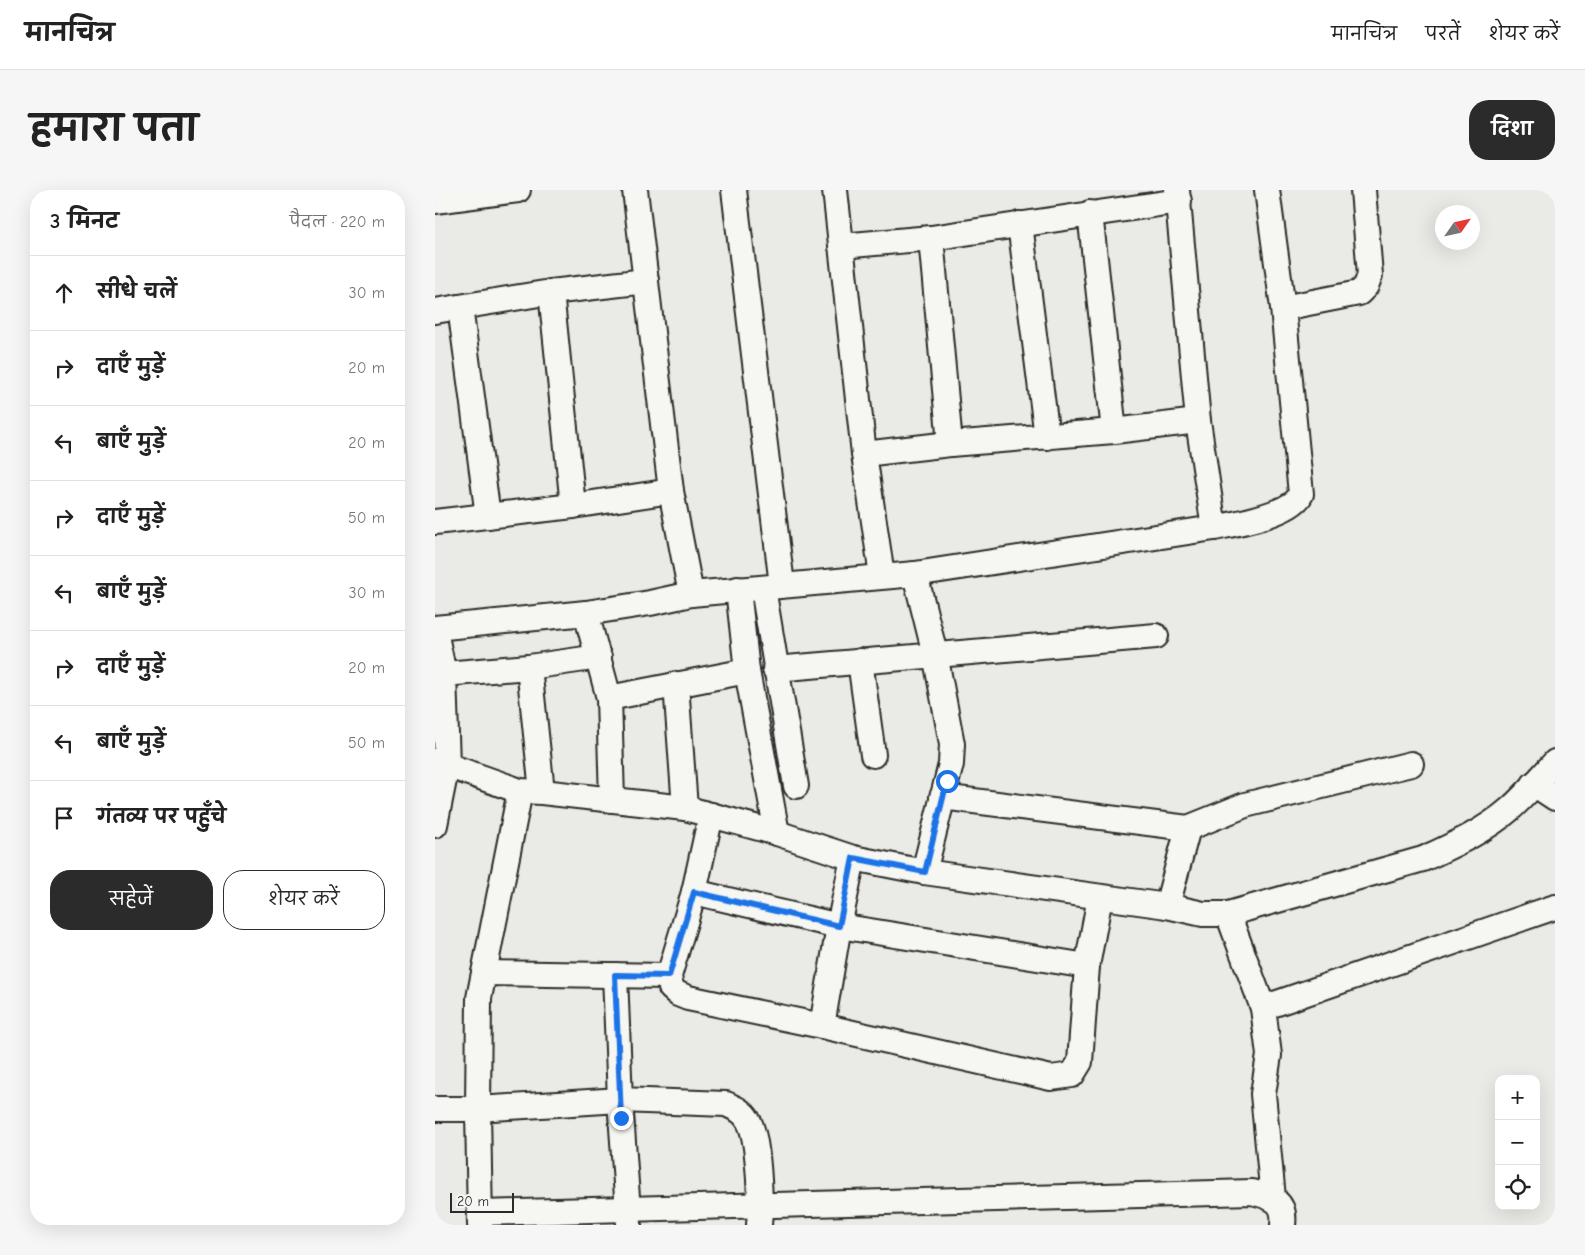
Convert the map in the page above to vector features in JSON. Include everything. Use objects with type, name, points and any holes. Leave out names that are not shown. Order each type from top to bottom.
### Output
[{"type":"street","points":[[435,201],[518,190]]},
{"type":"street","points":[[635,190],[671,492],[691,594]]},
{"type":"street","points":[[735,190],[773,586],[775,669],[796,786]]},
{"type":"street","points":[[835,190],[864,454],[882,576]]},
{"type":"street","points":[[435,825],[441,763],[444,674],[435,629],[586,613],[650,603],[691,594],[915,574],[1214,528],[1251,520],[1290,506],[1298,500],[1301,494],[1283,308],[1267,190]]},
{"type":"street","points":[[1283,308],[1359,293],[1366,286],[1370,275],[1363,190]]},
{"type":"street","points":[[841,246],[931,238],[1089,213],[1178,196],[1197,421],[1214,528]]},
{"type":"street","points":[[1089,213],[1114,432]]},
{"type":"street","points":[[1020,224],[1047,437]]},
{"type":"street","points":[[931,238],[950,444]]},
{"type":"street","points":[[435,311],[551,292],[645,281]]},
{"type":"street","points":[[551,292],[573,506]]},
{"type":"street","points":[[460,307],[488,516]]},
{"type":"street","points":[[864,454],[950,444],[1114,432],[1197,421]]},
{"type":"street","points":[[435,522],[573,506],[671,492]]},
{"type":"street","points":[[915,574],[935,654],[952,744],[951,764],[925,872]]},
{"type":"street","points":[[738,589],[747,671],[777,833]]},
{"type":"street","points":[[586,613],[609,698],[613,800]]},
{"type":"street","points":[[775,669],[1156,636]]},
{"type":"street","points":[[444,674],[529,667],[599,657]]},
{"type":"street","points":[[860,661],[873,755]]},
{"type":"street","points":[[529,667],[531,791],[479,998],[477,1109],[480,1219],[760,1215],[1252,1192],[1273,1198],[1282,1208],[1283,1225]]},
{"type":"street","points":[[609,698],[747,671]]},
{"type":"street","points":[[676,684],[685,808]]},
{"type":"street","points":[[441,763],[531,791],[685,808],[777,833],[853,858],[925,872],[1203,914],[1228,914],[1423,859],[1485,827],[1510,809],[1555,762]]},
{"type":"street","points":[[942,798],[1188,828],[1245,806],[1411,764]]},
{"type":"street","points":[[1534,784],[1555,798]]},
{"type":"street","points":[[711,815],[694,892],[669,976],[671,988],[678,994],[688,998],[1051,1078],[1062,1078],[1072,1075],[1080,1062],[1087,966],[1100,897]]},
{"type":"street","points":[[1173,908],[1188,828]]},
{"type":"street","points":[[822,1026],[853,858]]},
{"type":"street","points":[[694,892],[839,926],[1087,966]]},
{"type":"street","points":[[1263,1008],[1555,906]]},
{"type":"street","points":[[1228,914],[1263,1008],[1269,1055],[1263,1094],[1273,1198]]},
{"type":"street","points":[[484,972],[669,976]]},
{"type":"street","points":[[615,975],[620,1100],[628,1217]]},
{"type":"street","points":[[435,1109],[477,1109],[620,1100],[726,1104],[739,1110],[748,1119],[754,1132],[760,1215]]},
{"type":"route","points":[[621,1118],[615,975],[669,976],[694,892],[839,926],[853,858],[925,872],[947,781]]}]
